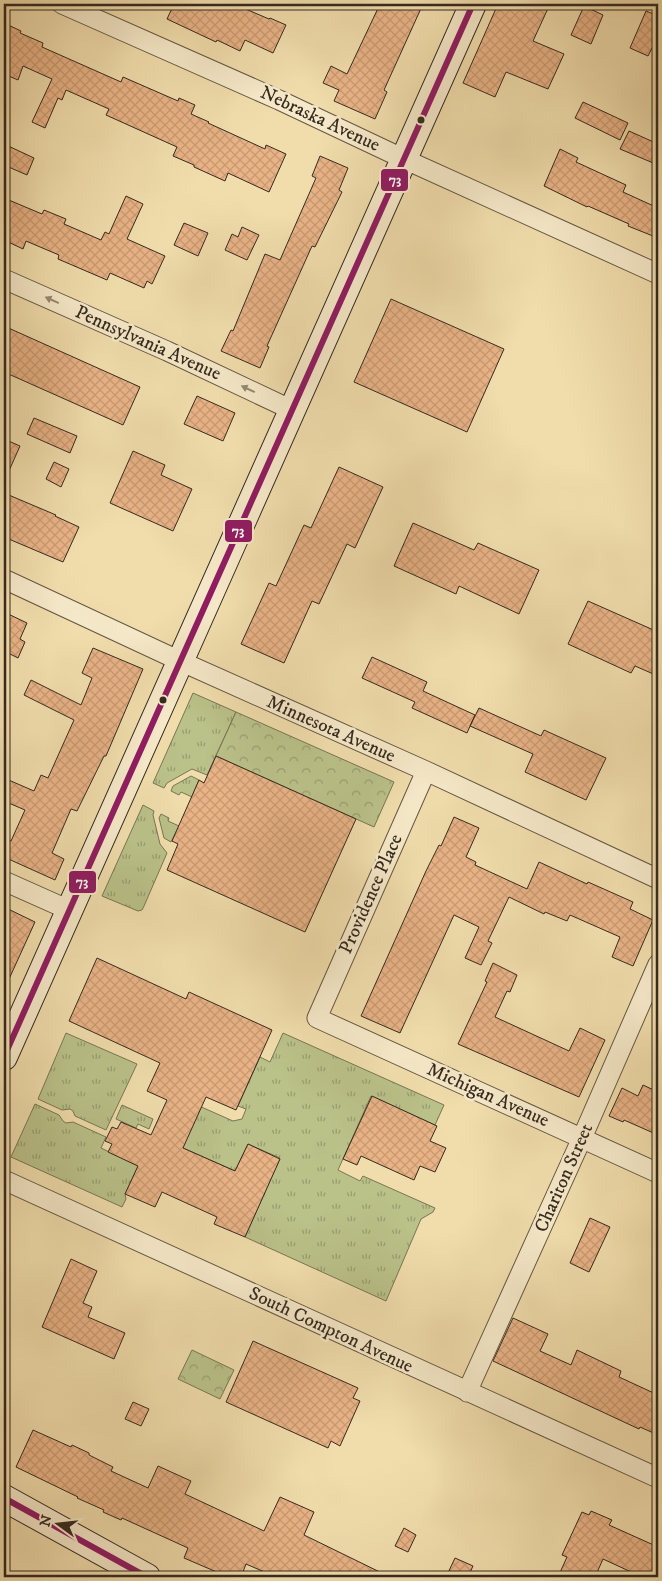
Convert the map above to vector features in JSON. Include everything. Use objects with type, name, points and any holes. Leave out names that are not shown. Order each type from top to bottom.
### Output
[{"type":"street","name":"Nebraska Avenue","points":[[62,4],[279,100],[658,274]]},
{"type":"street","points":[[4,1057],[473,4]]},
{"type":"street","name":"Pennsylvania Avenue","points":[[4,278],[167,351],[292,410]]},
{"type":"street","name":"Minnesota Avenue","points":[[4,579],[658,879]]},
{"type":"street","name":"Providence Place","points":[[317,1018],[426,771]]},
{"type":"street","points":[[4,881],[69,910]]},
{"type":"street","name":"Chariton Street","points":[[467,1392],[582,1138],[658,964]]},
{"type":"street","name":"Michigan Avenue","points":[[317,1018],[658,1173]]},
{"type":"street","name":"South Compton Avenue","points":[[4,1180],[658,1478]]},
{"type":"street","points":[[4,1498],[147,1577]]},
{"type":"green space","points":[[193,693],[236,712],[207,775],[192,769],[167,783],[164,788],[153,783]]},
{"type":"green space","points":[[236,712],[394,782],[374,827],[216,756]]},
{"type":"green space","points":[[191,776],[199,780],[192,797],[181,792],[179,795],[171,791],[173,786]]},
{"type":"green space","points":[[143,805],[154,811],[153,815],[160,844],[167,853],[142,910],[138,911],[102,896]]},
{"type":"green space","points":[[161,814],[169,818],[168,821],[179,826],[171,842],[164,838],[159,818]]},
{"type":"green space","points":[[66,1033],[137,1064],[106,1130],[75,1116],[70,1109],[62,1110],[38,1099]]},
{"type":"green space","points":[[283,1033],[444,1105],[435,1125],[371,1096],[338,1170],[360,1181],[363,1176],[435,1208],[433,1212],[421,1219],[386,1301],[245,1237],[280,1158],[248,1144],[235,1171],[183,1148],[190,1102],[233,1121],[242,1119],[246,1109],[238,1106],[260,1057],[270,1062]]},
{"type":"green space","points":[[35,1104],[59,1115],[66,1123],[73,1122],[106,1137],[101,1148],[138,1166],[125,1194],[126,1199],[122,1207],[11,1157]]},
{"type":"green space","points":[[122,1105],[153,1119],[149,1129],[138,1124],[136,1128],[116,1119]]},
{"type":"green space","points":[[192,1350],[234,1370],[220,1399],[178,1379]]},
{"type":"building","points":[[174,4],[234,4],[286,25],[273,53],[245,40],[240,51],[167,19]]},
{"type":"building","points":[[380,4],[423,4],[384,90],[387,92],[375,119],[334,101],[339,90],[323,83],[331,66],[347,74]]},
{"type":"building","points":[[498,4],[550,4],[533,41],[564,54],[548,89],[506,72],[495,97],[463,83]]},
{"type":"building","points":[[584,6],[603,15],[591,44],[571,35]]},
{"type":"building","points":[[646,11],[658,16],[658,51],[652,48],[648,56],[630,48]]},
{"type":"building","points":[[4,23],[21,31],[20,33],[43,43],[42,47],[121,82],[123,77],[178,101],[179,98],[195,105],[191,114],[265,149],[266,145],[286,154],[269,192],[228,173],[225,181],[194,167],[194,165],[173,156],[177,147],[106,115],[109,109],[66,90],[62,100],[58,98],[45,128],[32,122],[52,79],[23,66],[18,80],[4,74]]},
{"type":"building","points":[[583,102],[628,123],[620,140],[575,118]]},
{"type":"building","points":[[629,131],[658,144],[658,165],[620,149]]},
{"type":"building","points":[[4,144],[34,158],[27,175],[4,165]]},
{"type":"building","points":[[560,149],[578,158],[576,162],[626,185],[623,192],[658,208],[658,238],[628,226],[629,224],[587,207],[544,186]]},
{"type":"building","points":[[320,156],[348,168],[339,190],[342,192],[315,247],[312,246],[267,346],[269,347],[260,368],[221,351],[231,330],[233,331],[265,254],[280,260],[316,178],[312,176]]},
{"type":"building","points":[[126,196],[143,204],[127,239],[165,256],[152,284],[147,281],[144,288],[110,273],[107,280],[58,259],[59,255],[26,241],[23,249],[4,240],[4,198],[42,214],[44,210],[66,219],[64,224],[101,240],[105,232],[109,234]]},
{"type":"building","points":[[184,223],[208,233],[198,256],[174,245]]},
{"type":"building","points":[[242,227],[259,235],[247,260],[225,250],[232,234],[238,237]]},
{"type":"building","points":[[391,299],[504,349],[467,432],[354,382]]},
{"type":"building","points":[[4,326],[140,387],[123,425],[4,372]]},
{"type":"building","points":[[197,396],[235,413],[223,441],[184,424]]},
{"type":"building","points":[[34,418],[77,436],[70,453],[27,434]]},
{"type":"building","points":[[4,439],[20,446],[4,482]]},
{"type":"building","points":[[133,451],[165,465],[161,475],[192,489],[173,531],[110,503]]},
{"type":"building","points":[[54,462],[69,469],[61,487],[46,479]]},
{"type":"building","points":[[339,467],[383,487],[355,548],[347,544],[319,604],[312,601],[284,663],[241,644],[269,583],[276,586],[304,525],[311,528]]},
{"type":"building","points":[[4,493],[79,527],[63,562],[4,537]]},
{"type":"building","points":[[413,523],[474,550],[478,543],[539,570],[519,614],[459,586],[456,594],[394,566]]},
{"type":"building","points":[[588,601],[658,632],[658,676],[635,666],[631,673],[568,644]]},
{"type":"building","points":[[4,612],[27,623],[20,639],[25,642],[18,658],[4,651]]},
{"type":"building","points":[[93,648],[143,669],[106,756],[104,756],[77,811],[71,809],[52,853],[64,859],[55,880],[4,857],[4,838],[11,841],[25,810],[4,801],[4,778],[34,791],[41,775],[48,778],[74,720],[24,695],[31,680],[81,705],[92,678],[82,673]]},
{"type":"building","points":[[372,657],[427,682],[423,691],[475,715],[467,733],[412,708],[415,702],[362,678]]},
{"type":"building","points":[[479,708],[541,736],[544,730],[606,758],[586,800],[525,772],[533,754],[470,726]]},
{"type":"building","points":[[216,756],[356,819],[305,932],[167,870],[178,844],[172,841],[199,780],[204,783]]},
{"type":"building","points":[[454,817],[479,828],[466,857],[476,862],[475,865],[527,889],[539,862],[633,902],[630,909],[653,920],[633,966],[612,957],[620,937],[570,915],[567,921],[545,912],[544,914],[509,897],[488,941],[492,943],[481,965],[465,958],[479,927],[454,915],[400,1033],[361,1016],[426,871],[439,845],[441,846]]},
{"type":"building","points":[[4,907],[35,922],[4,990]]},
{"type":"building","points":[[97,958],[186,999],[189,992],[272,1030],[236,1110],[206,1097],[183,1148],[235,1171],[248,1144],[280,1159],[245,1237],[214,1224],[217,1217],[162,1192],[155,1207],[125,1194],[138,1166],[108,1152],[112,1144],[105,1141],[112,1127],[117,1129],[121,1122],[151,1135],[167,1100],[147,1091],[160,1063],[69,1021]]},
{"type":"building","points":[[493,963],[517,975],[510,992],[507,991],[495,1017],[569,1051],[580,1028],[605,1040],[579,1097],[458,1044],[487,982],[485,981]]},
{"type":"building","points":[[643,1085],[658,1092],[658,1135],[624,1120],[623,1122],[609,1116],[622,1088],[638,1096]]},
{"type":"building","points":[[372,1096],[437,1126],[430,1141],[446,1148],[435,1172],[420,1166],[414,1180],[361,1156],[357,1165],[343,1159]]},
{"type":"building","points":[[590,1218],[610,1227],[589,1272],[570,1263]]},
{"type":"building","points":[[71,1259],[97,1271],[83,1303],[92,1307],[88,1317],[125,1333],[114,1359],[42,1327]]},
{"type":"building","points":[[513,1318],[548,1334],[540,1351],[571,1365],[577,1350],[621,1371],[619,1377],[658,1395],[658,1435],[640,1427],[639,1429],[493,1361]]},
{"type":"building","points":[[253,1341],[358,1388],[353,1398],[360,1401],[340,1446],[331,1441],[328,1448],[226,1402]]},
{"type":"building","points":[[133,1402],[149,1409],[141,1426],[125,1419]]},
{"type":"building","points":[[33,1430],[89,1453],[89,1455],[113,1467],[111,1471],[148,1488],[158,1466],[191,1481],[185,1494],[264,1531],[280,1497],[314,1512],[304,1535],[390,1577],[276,1577],[246,1564],[241,1577],[234,1577],[220,1571],[219,1573],[184,1558],[188,1548],[122,1518],[121,1520],[103,1512],[104,1510],[16,1467]]},
{"type":"building","points":[[591,1511],[612,1520],[609,1525],[658,1547],[658,1577],[642,1577],[603,1559],[595,1577],[558,1577],[567,1557],[562,1555],[582,1512],[589,1515]]},
{"type":"building","points":[[404,1528],[416,1535],[408,1552],[395,1546]]},
{"type":"building","points":[[455,1558],[473,1566],[468,1577],[446,1577]]},
{"type":"transit line","name":"73","points":[[4,1057],[473,4]]},
{"type":"transit line","name":"73","points":[[4,1498],[147,1577]]}]
